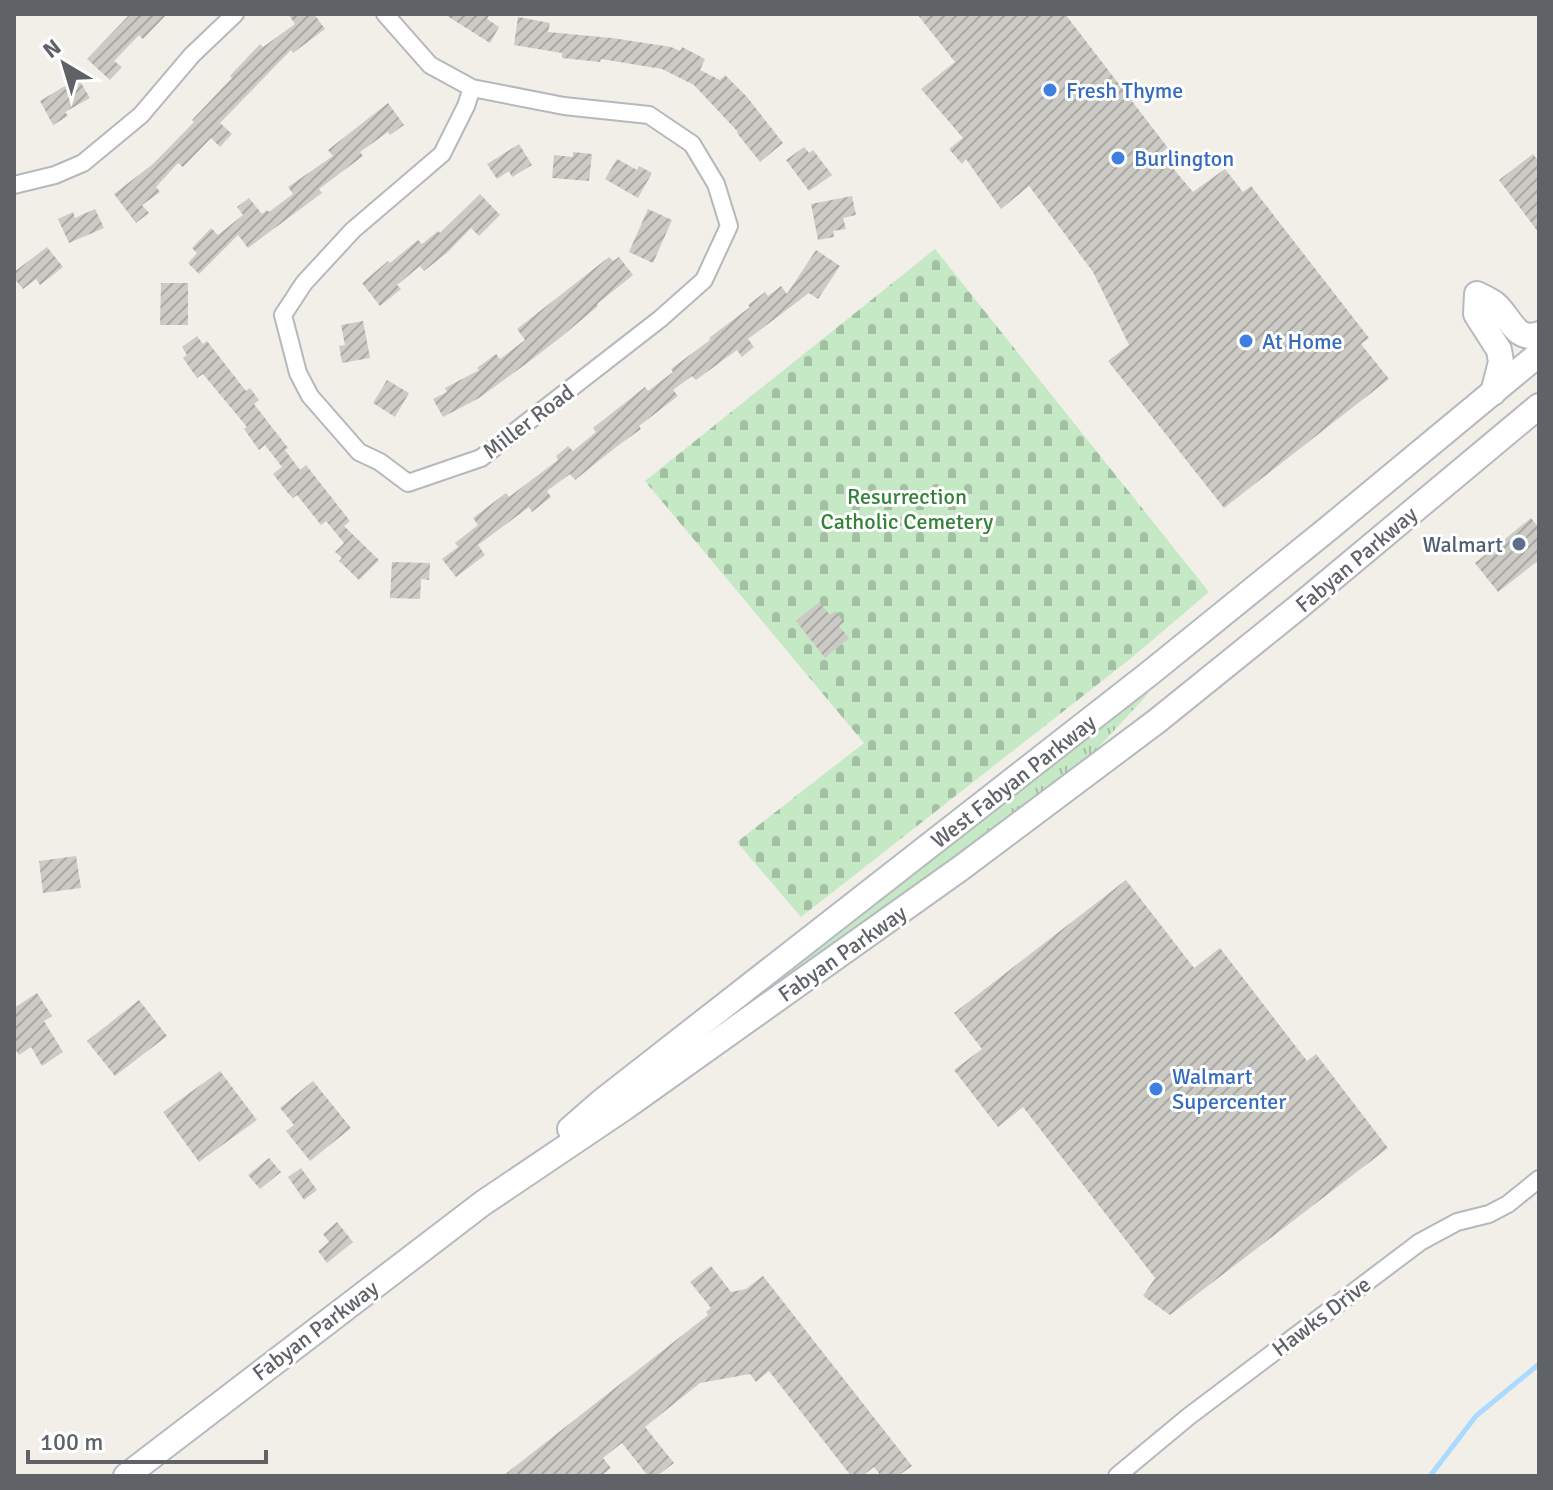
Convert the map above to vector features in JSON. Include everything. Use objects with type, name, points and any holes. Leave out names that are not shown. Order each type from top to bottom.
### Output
[{"type":"main road","points":[[1493,393],[1501,362],[1499,350],[1476,314],[1477,294],[1495,304],[1526,337],[1539,334]]},
{"type":"main road","name":"West Fabyan Parkway","points":[[483,1203],[601,1102],[1150,673],[1539,354]]},
{"type":"main road","name":"Fabyan Parkway","points":[[126,1476],[483,1203],[624,1108],[961,868],[1157,721],[1539,406]]},
{"type":"street","points":[[14,185],[55,175],[83,163],[141,115],[192,55],[235,14]]},
{"type":"street","name":"Miller Road","points":[[385,14],[430,65],[472,88],[564,106],[649,115],[692,144],[716,184],[729,226],[704,280],[660,319],[481,458],[408,483],[380,462],[359,452],[310,396],[298,373],[283,315],[304,283],[353,230],[442,154],[472,88]]},
{"type":"street","name":"Hawks Drive","points":[[1117,1476],[1188,1417],[1420,1242],[1457,1222],[1489,1214],[1508,1204],[1539,1179]]},
{"type":"green space","name":"Resurrection Catholic Cemetery","points":[[935,249],[1209,592],[1130,659],[801,917],[737,842],[864,743],[645,481]]},
{"type":"green space","points":[[1144,688],[1148,694],[1056,793],[619,1101]]},
{"type":"building","points":[[130,14],[167,14],[143,39],[139,35],[114,61],[122,67],[110,80],[87,59]]},
{"type":"building","points":[[288,14],[314,14],[325,29],[293,53],[291,50],[220,123],[232,134],[220,147],[211,138],[183,167],[178,163],[156,187],[160,192],[142,205],[149,213],[136,223],[114,194],[153,164],[194,122],[192,120],[260,44],[263,47],[295,24]]},
{"type":"building","points":[[444,14],[490,14],[487,19],[499,27],[490,43]]},
{"type":"building","points":[[917,14],[1065,14],[1168,148],[1160,153],[1193,192],[1225,169],[1243,192],[1251,186],[1369,338],[1361,344],[1389,379],[1224,508],[1108,361],[1129,345],[1093,272],[1029,186],[1001,209],[966,159],[962,164],[949,149],[963,138],[921,89],[955,62]]},
{"type":"building","points":[[518,17],[550,23],[548,32],[612,38],[680,51],[682,47],[705,59],[700,70],[720,80],[725,75],[747,97],[783,143],[760,162],[738,132],[694,85],[662,69],[601,59],[600,62],[562,58],[562,53],[514,45]]},
{"type":"building","points":[[78,78],[90,98],[65,112],[68,116],[53,125],[40,101]]},
{"type":"building","points":[[388,103],[404,125],[390,135],[388,132],[360,152],[363,156],[319,189],[322,193],[248,248],[238,235],[199,274],[188,263],[197,253],[192,248],[211,228],[218,235],[243,215],[237,207],[249,198],[262,214],[267,210],[269,212],[293,194],[288,187],[333,156],[328,150]]},
{"type":"building","points":[[519,144],[532,165],[512,177],[509,171],[497,179],[487,164]]},
{"type":"building","points":[[804,147],[809,153],[813,150],[832,175],[809,191],[786,160]]},
{"type":"building","points":[[573,152],[592,154],[589,181],[552,178],[554,155],[573,157]]},
{"type":"building","points":[[1533,154],[1539,162],[1539,233],[1499,180]]},
{"type":"building","points":[[617,159],[637,170],[639,166],[652,173],[638,198],[605,179]]},
{"type":"building","points":[[480,194],[500,215],[479,236],[471,228],[424,271],[420,266],[397,285],[401,289],[380,306],[362,283],[418,240],[422,244],[438,231],[440,233]]},
{"type":"building","points":[[852,196],[856,215],[843,218],[846,229],[833,231],[834,237],[818,240],[811,204]]},
{"type":"building","points":[[95,209],[104,228],[69,243],[58,219],[73,212],[75,218]]},
{"type":"building","points":[[648,209],[672,220],[653,263],[629,252]]},
{"type":"building","points":[[47,247],[63,267],[40,285],[36,279],[23,289],[14,278],[14,272]]},
{"type":"building","points":[[816,250],[840,266],[818,299],[809,293],[748,339],[754,347],[742,357],[737,350],[696,380],[692,376],[673,390],[678,396],[639,426],[641,429],[575,480],[570,474],[547,491],[551,497],[532,512],[529,507],[478,545],[485,555],[456,577],[442,559],[458,547],[455,543],[478,525],[473,518],[506,493],[509,497],[558,460],[556,456],[568,446],[573,451],[596,432],[593,428],[645,387],[648,391],[673,372],[671,369],[765,292],[768,296],[781,286],[787,294]]},
{"type":"building","points":[[609,257],[613,261],[619,257],[633,275],[530,361],[479,398],[443,417],[433,399],[447,392],[445,388],[479,370],[477,368],[496,354],[500,359],[525,340],[517,329]]},
{"type":"building","points":[[161,283],[188,283],[188,325],[160,325]]},
{"type":"building","points":[[363,321],[370,358],[342,363],[339,346],[345,345],[341,325]]},
{"type":"building","points":[[197,336],[203,344],[207,341],[246,391],[250,388],[259,400],[254,404],[288,448],[285,450],[300,470],[306,465],[350,521],[344,526],[379,560],[359,580],[339,561],[342,558],[335,552],[344,543],[326,521],[321,525],[297,495],[293,498],[288,493],[273,474],[282,467],[265,445],[259,450],[244,429],[247,427],[203,374],[197,378],[183,358],[187,355],[182,347]]},
{"type":"building","points":[[387,380],[409,393],[395,417],[373,403]]},
{"type":"building","name":"Walmart","points":[[1531,518],[1539,528],[1539,560],[1498,592],[1475,563]]},
{"type":"building","points":[[392,562],[430,563],[429,580],[421,579],[420,599],[390,598]]},
{"type":"building","points":[[819,602],[830,615],[835,611],[844,622],[839,626],[849,638],[825,658],[796,621]]},
{"type":"building","points":[[76,856],[81,888],[43,893],[39,861]]},
{"type":"building","name":"Walmart Supercenter","points":[[1126,880],[1194,968],[1220,948],[1307,1061],[1316,1054],[1388,1148],[1170,1315],[1143,1296],[1155,1278],[1023,1107],[998,1127],[954,1070],[982,1049],[954,1013]]},
{"type":"building","points":[[37,993],[52,1016],[44,1021],[63,1052],[42,1066],[31,1047],[19,1055],[14,1047],[14,1008]]},
{"type":"building","points":[[139,1000],[167,1036],[115,1076],[87,1041]]},
{"type":"building","points":[[220,1071],[257,1120],[199,1162],[163,1112]]},
{"type":"building","points":[[313,1081],[351,1128],[310,1161],[286,1131],[294,1125],[280,1108]]},
{"type":"building","points":[[269,1158],[281,1172],[260,1189],[248,1175]]},
{"type":"building","points":[[301,1168],[317,1190],[304,1200],[288,1177]]},
{"type":"building","points":[[337,1222],[353,1242],[327,1263],[318,1251],[329,1242],[323,1234]]},
{"type":"building","points":[[711,1266],[731,1292],[746,1289],[763,1276],[912,1466],[898,1476],[881,1476],[874,1467],[862,1476],[851,1476],[769,1371],[756,1382],[750,1374],[700,1383],[645,1427],[674,1463],[657,1476],[648,1476],[622,1443],[603,1458],[611,1468],[601,1476],[503,1476],[708,1315],[706,1312],[711,1308],[690,1282]]},
{"type":"waterway","points":[[1430,1476],[1476,1416],[1539,1364]]},
{"type":"place","name":"Fresh Thyme","points":[[1050,90]]},
{"type":"place","name":"Burlington","points":[[1118,158]]},
{"type":"place","name":"At Home","points":[[1246,341]]},
{"type":"place","name":"Walmart","points":[[1519,544]]},
{"type":"place","name":"Walmart Supercenter","points":[[1156,1089]]}]
